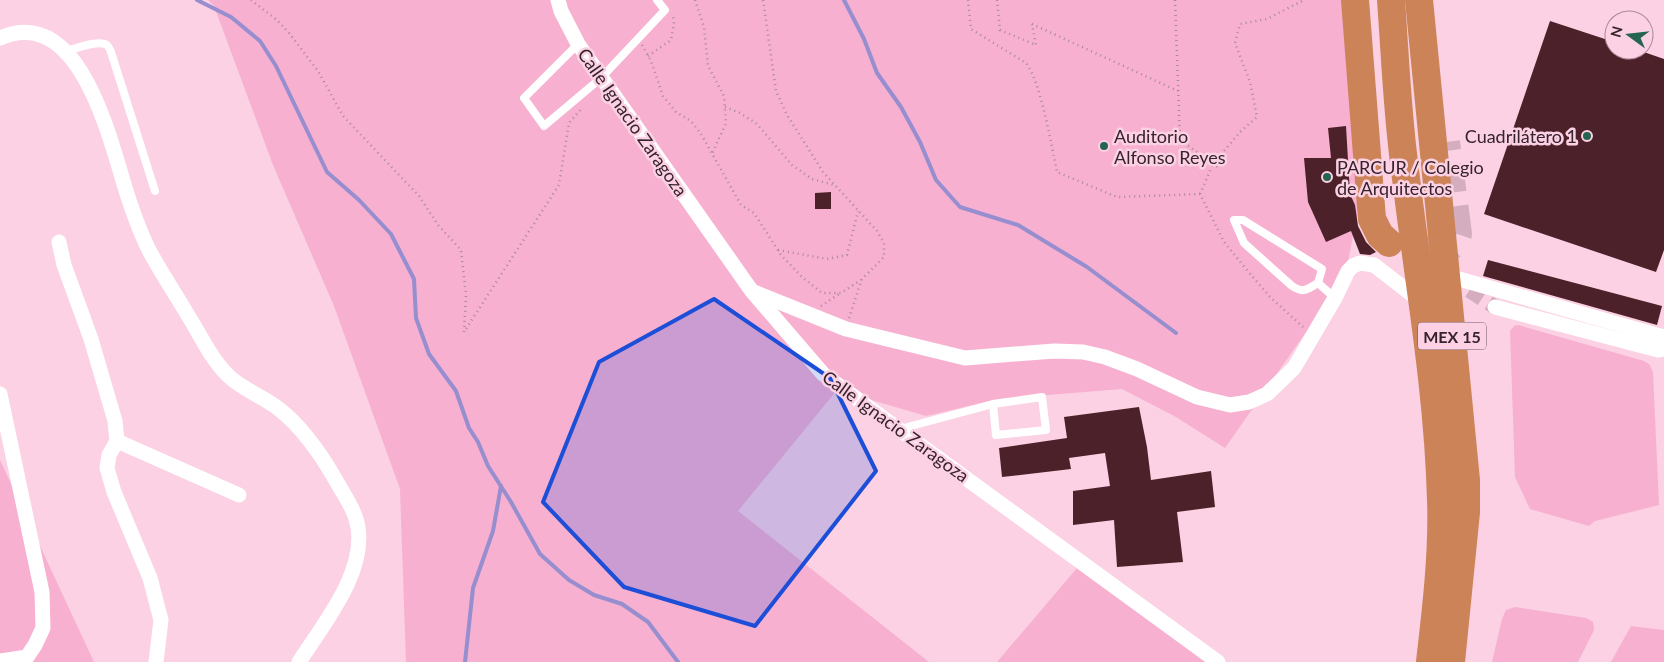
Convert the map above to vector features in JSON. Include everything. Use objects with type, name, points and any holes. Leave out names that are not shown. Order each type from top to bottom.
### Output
[{"type":"highway","points":[[1356,0],[1372,219],[1380,235],[1388,243]]},
{"type":"highway","points":[[1368,0],[1379,60],[1398,111]]},
{"type":"highway","name":"MEX 15","points":[[1392,0],[1398,111],[1424,303],[1439,456],[1441,501],[1435,611],[1430,662]]},
{"type":"highway","name":"MEX 15","points":[[1419,0],[1466,480],[1466,512],[1451,662]]},
{"type":"highway","points":[[1432,0],[1441,107]]},
{"type":"street","name":"Calle Ignacio Zaragoza","points":[[558,0],[561,11],[578,44],[751,290],[823,374],[1218,662]]},
{"type":"street","points":[[0,38],[11,33],[32,33],[50,40],[66,51],[81,72],[100,108],[128,198],[150,251],[216,362],[232,380],[280,410],[304,434],[325,462],[356,519],[360,546],[357,562],[343,593],[299,662]]},
{"type":"street","points":[[59,242],[64,265],[91,339],[115,421],[116,441],[109,455],[107,468],[114,492],[152,586],[161,620],[156,662]]},
{"type":"street","points":[[751,290],[846,329],[965,358],[1054,351],[1082,352],[1105,357],[1138,369],[1197,398],[1230,405],[1249,402],[1266,394],[1294,368],[1335,298],[1348,271],[1353,266],[1360,263],[1374,265],[1424,303]]},
{"type":"street","points":[[1445,275],[1664,337]]},
{"type":"street","points":[[1495,307],[1658,350],[1664,349]]},
{"type":"street","points":[[0,394],[42,592],[43,628],[27,657],[0,661]]},
{"type":"street","points":[[116,441],[238,495]]},
{"type":"lane","points":[[578,44],[524,98],[544,126],[603,80],[638,37],[665,10],[657,0]]},
{"type":"lane","points":[[66,51],[95,43],[106,45],[111,52],[155,192]]},
{"type":"lane","points":[[1234,220],[1243,220],[1322,269],[1318,283],[1304,291],[1299,291],[1292,286],[1244,243],[1234,220]]},
{"type":"lane","points":[[1318,283],[1335,298]]},
{"type":"lane","points":[[900,429],[993,404],[1042,397],[1046,430],[996,435],[993,404]]},
{"type":"path","points":[[251,0],[277,20],[290,33],[318,71],[343,116],[419,196],[438,225],[461,250],[466,295],[464,332],[559,185],[569,123],[603,80]]},
{"type":"path","points":[[695,0],[704,27],[708,66],[724,96],[726,123],[712,154]]},
{"type":"path","points":[[763,0],[776,91],[787,116],[823,172],[877,231],[884,242],[884,257],[862,279],[810,314]]},
{"type":"path","points":[[968,0],[971,29],[1026,63],[1031,69],[1038,90],[1057,172],[1116,197],[1200,194]]},
{"type":"path","points":[[997,0],[1000,30],[1036,44],[1032,24],[1178,91]]},
{"type":"path","points":[[1175,0],[1180,140],[1218,168]]},
{"type":"path","points":[[1304,0],[1267,19],[1240,24],[1235,43],[1250,82],[1257,117],[1240,132],[1213,164],[1200,194],[1224,242],[1270,297],[1302,325],[1311,339]]},
{"type":"path","points":[[648,56],[671,40],[674,24],[671,8]]},
{"type":"path","points":[[638,37],[648,56],[663,96],[676,112],[691,121],[701,134],[741,205],[754,213],[778,250],[802,277],[822,293],[841,293]]},
{"type":"path","points":[[725,107],[740,113],[756,124],[792,165],[812,179],[835,185]]},
{"type":"path","points":[[778,250],[827,259],[847,255],[858,211]]},
{"type":"path","points":[[846,329],[862,279]]},
{"type":"highlighted area","points":[[714,299],[830,378],[876,471],[755,626],[624,587],[543,502],[599,362]]},
{"type":"shaded area","points":[[208,0],[1342,0],[1359,205],[1348,261],[1306,332],[1225,448],[1176,417],[1122,389],[998,399],[926,416],[837,390],[738,511],[929,662],[406,662],[400,489],[334,306],[273,165],[214,6]]},
{"type":"shaded area","points":[[1518,325],[1644,361],[1650,365],[1653,373],[1659,505],[1595,521],[1589,526],[1530,509],[1515,477],[1510,331],[1514,326]]},
{"type":"shaded area","points":[[0,460],[94,662],[0,662]]},
{"type":"shaded area","points":[[1077,568],[1209,662],[997,662]]},
{"type":"shaded area","points":[[1515,607],[1586,618],[1593,622],[1594,630],[1578,662],[1492,662],[1502,619],[1506,610]]},
{"type":"shaded area","points":[[1631,626],[1664,630],[1664,662],[1611,662]]},
{"type":"building","name":"Cuadrilátero 1","points":[[1550,21],[1604,39],[1604,60],[1654,60],[1654,56],[1664,59],[1664,250],[1656,272],[1484,214]]},
{"type":"building","name":"PARCUR / Colegio de Arquitectos","points":[[1346,126],[1350,194],[1355,205],[1358,226],[1366,242],[1376,252],[1370,255],[1360,254],[1351,231],[1326,242],[1308,202],[1304,158],[1331,158],[1328,128]]},
{"type":"building","points":[[831,192],[831,209],[815,209],[815,193]]},
{"type":"building","points":[[1488,260],[1662,306],[1657,325],[1483,276]]},
{"type":"building","points":[[1139,407],[1151,480],[1211,471],[1215,507],[1177,512],[1183,562],[1117,567],[1114,520],[1073,525],[1073,491],[1110,486],[1105,453],[1069,458],[1071,469],[1002,477],[999,448],[1067,438],[1064,417]]},
{"type":"waterway","points":[[197,0],[231,17],[260,41],[276,66],[327,172],[359,200],[391,234],[414,279],[416,318],[429,354],[456,391],[469,428],[478,442],[488,466],[540,554],[569,580],[594,595],[622,604],[648,622],[678,662]]},
{"type":"waterway","points":[[844,0],[864,39],[877,73],[901,107],[920,142],[936,180],[960,207],[1018,225],[1087,267],[1176,333]]},
{"type":"waterway","points":[[465,662],[473,588],[493,531],[501,486]]},
{"type":"tunnel","points":[[1424,250],[1445,250],[1452,245],[1458,234],[1446,142]]},
{"type":"tunnel","points":[[1450,278],[1495,307]]},
{"type":"place","name":"Cuadrilátero 1","points":[[1587,136]]},
{"type":"place","name":"Auditorio Alfonso Reyes","points":[[1104,146]]},
{"type":"place","name":"PARCUR / Colegio de Arquitectos","points":[[1327,177]]}]
